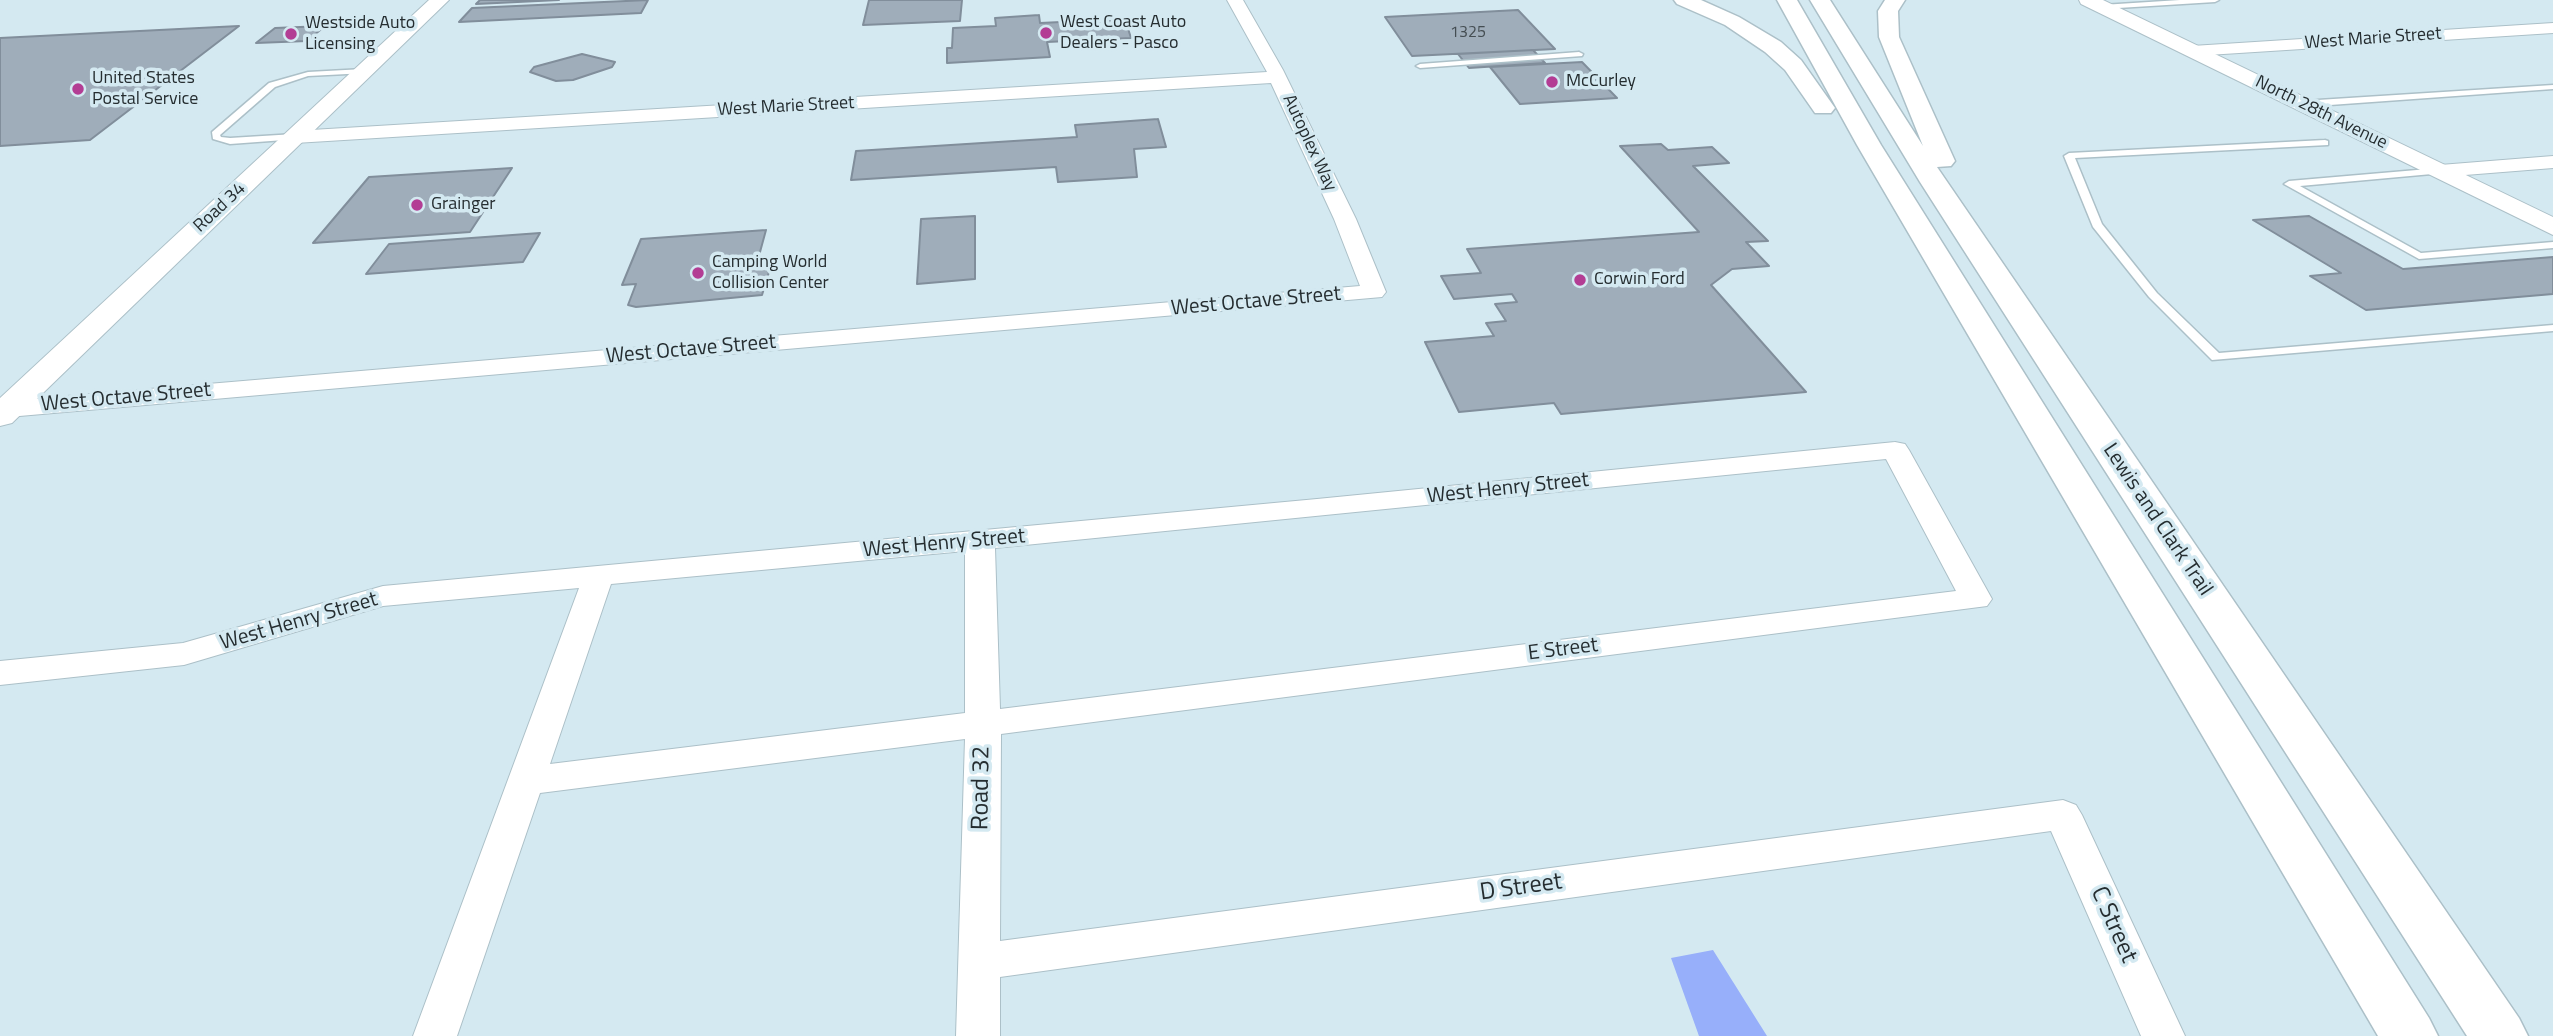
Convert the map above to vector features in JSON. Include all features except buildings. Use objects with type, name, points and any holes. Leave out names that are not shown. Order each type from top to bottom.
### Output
[{"type":"highway","points":[[1684,0],[1732,21],[1773,47],[1793,65],[1826,114],[1868,145]]},
{"type":"highway","points":[[1787,0],[1868,145],[2409,1036]]},
{"type":"highway","name":"Lewis and Clark Trail","points":[[1820,0],[1933,182],[2499,1036]]},
{"type":"highway","points":[[1895,0],[1888,11],[1889,37],[1942,160],[1933,182]]},
{"type":"street","name":"Road 34","points":[[4,413],[440,0]]},
{"type":"street","name":"Autoplex Way","points":[[1235,0],[1277,77],[1345,219],[1374,292]]},
{"type":"street","name":"North 28th Avenue","points":[[2095,3],[2553,227]]},
{"type":"street","name":"West Marie Street","points":[[2193,51],[2553,28]]},
{"type":"street","name":"West Marie Street","points":[[295,137],[1277,77]]},
{"type":"street","points":[[2440,171],[2553,162]]},
{"type":"street","name":"West Octave Street","points":[[4,413],[1374,292]]},
{"type":"street","name":"West Henry Street","points":[[0,673],[184,654],[383,596],[980,541],[1895,450]]},
{"type":"street","name":"E Street","points":[[983,724],[1976,598],[1895,450]]},
{"type":"street","name":"Road 32","points":[[978,1036],[983,724],[980,541]]},
{"type":"street","points":[[435,1036],[599,575]]},
{"type":"street","points":[[526,781],[983,724]]},
{"type":"street","name":"D Street","points":[[979,962],[2063,815]]},
{"type":"street","name":"C Street","points":[[2063,815],[2163,1036]]},
{"type":"lane","points":[[2095,3],[2215,0]]},
{"type":"lane","points":[[1420,66],[1579,54]]},
{"type":"lane","points":[[295,137],[230,142],[216,139],[215,134],[272,85],[286,79],[309,74],[364,71]]},
{"type":"lane","points":[[2302,104],[2553,88]]},
{"type":"lane","points":[[2325,143],[2069,156],[2097,225],[2153,295],[2216,357],[2553,328]]},
{"type":"lane","points":[[2440,171],[2289,184],[2419,256],[2553,245]]},
{"type":"water","points":[[1713,950],[1767,1036],[1699,1036],[1671,958]]},
{"type":"place","name":"West Coast Auto Dealers - Pasco","points":[[1046,33]]},
{"type":"place","name":"Westside Auto Licensing","points":[[291,34]]},
{"type":"place","name":"McCurley","points":[[1552,82]]},
{"type":"place","name":"United States Postal Service","points":[[78,89]]},
{"type":"place","name":"Grainger","points":[[417,205]]},
{"type":"place","name":"Camping World Collision Center","points":[[698,273]]},
{"type":"place","name":"Corwin Ford","points":[[1580,280]]}]
